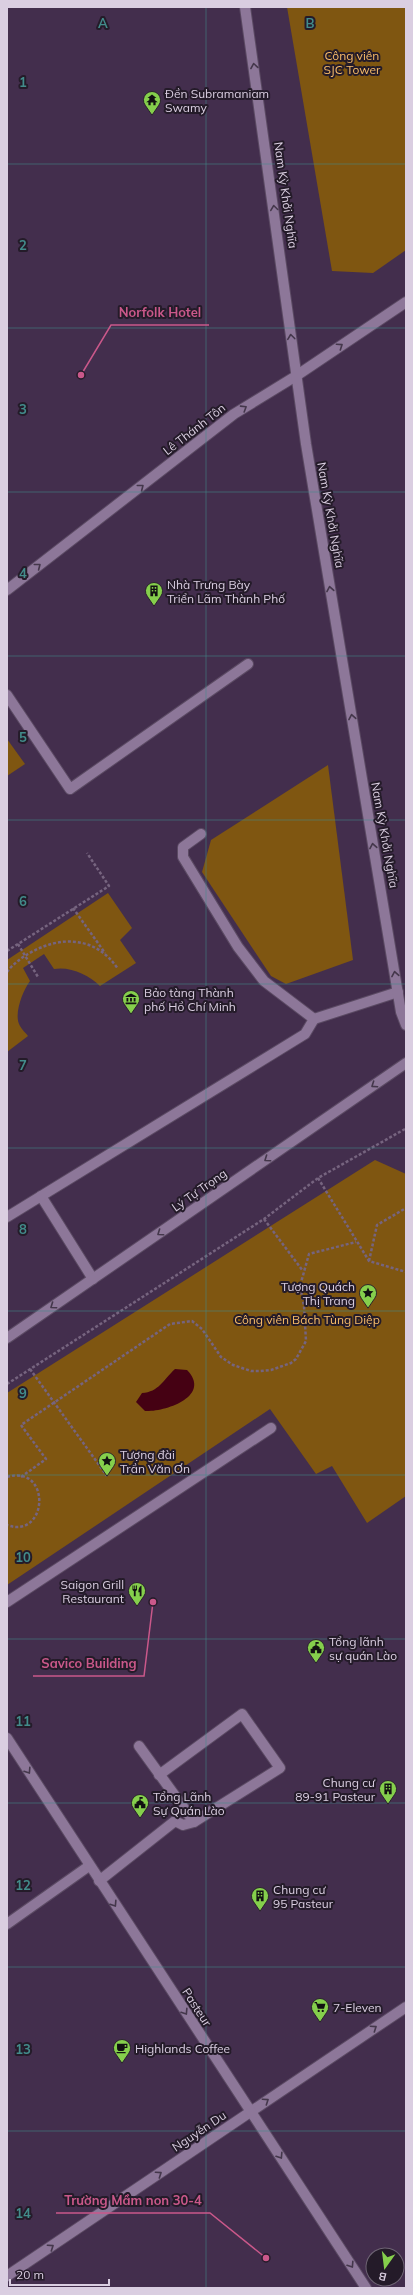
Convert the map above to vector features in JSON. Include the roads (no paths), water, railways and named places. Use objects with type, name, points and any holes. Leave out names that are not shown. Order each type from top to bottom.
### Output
[{"type":"main road","name":"Nam Kỳ Khởi Nghĩa","points":[[245,7],[306,444],[398,992],[406,1025]]},
{"type":"main road","name":"Lê Thánh Tôn","points":[[7,590],[234,414],[296,376],[406,302]]},
{"type":"main road","points":[[7,695],[70,789],[248,664]]},
{"type":"main road","points":[[201,834],[183,847],[184,857],[238,947],[264,981],[314,1019]]},
{"type":"main road","points":[[7,1217],[305,1034],[314,1019],[398,992]]},
{"type":"main road","name":"Lý Tự Trọng","points":[[7,1338],[406,1063]]},
{"type":"main road","points":[[41,1196],[93,1278]]},
{"type":"main road","points":[[7,1602],[271,1428]]},
{"type":"main road","points":[[99,1881],[175,1821],[183,1825],[194,1822],[280,1768],[242,1714],[159,1774]]},
{"type":"main road","name":"Pasteur","points":[[7,1739],[366,2288]]},
{"type":"main road","points":[[139,1746],[194,1822]]},
{"type":"main road","points":[[7,1924],[89,1866]]},
{"type":"main road","name":"Nguyễn Du","points":[[7,2276],[406,2007]]},
{"type":"place","name":"Đền Subramaniam Swamy","points":[[152,115]]},
{"type":"place","name":"Norfolk Hotel","points":[[81,375]]},
{"type":"place","name":"Nhà Trưng Bày Triển Lãm Thành Phố","points":[[154,606]]},
{"type":"place","name":"Bảo tàng Thành phố Hồ Chí Minh","points":[[131,1014]]},
{"type":"place","name":"Tượng Quách Thị Trang","points":[[368,1308]]},
{"type":"place","name":"Tượng đài Trần Văn Ơn","points":[[107,1476]]},
{"type":"place","name":"Savico Building","points":[[153,1602]]},
{"type":"place","name":"Saigon Grill Restaurant","points":[[137,1606]]},
{"type":"place","name":"Tổng lãnh sự quán Lào","points":[[316,1663]]},
{"type":"place","name":"Chung cư 89-91 Pasteur","points":[[388,1804]]},
{"type":"place","name":"Tổng Lãnh Sự Quán Lào","points":[[140,1818]]},
{"type":"place","name":"Chung cư 95 Pasteur","points":[[260,1911]]},
{"type":"place","name":"7-Eleven","points":[[320,2022]]},
{"type":"place","name":"Highlands Coffee","points":[[122,2063]]},
{"type":"place","name":"Trường Mầm non 30-4","points":[[266,2258]]},
{"type":"park label","name":"Công viên SJC Tower","points":[[352,62]]},
{"type":"park label","name":"Công viên Bách Tùng Diệp","points":[[307,1319]]}]
